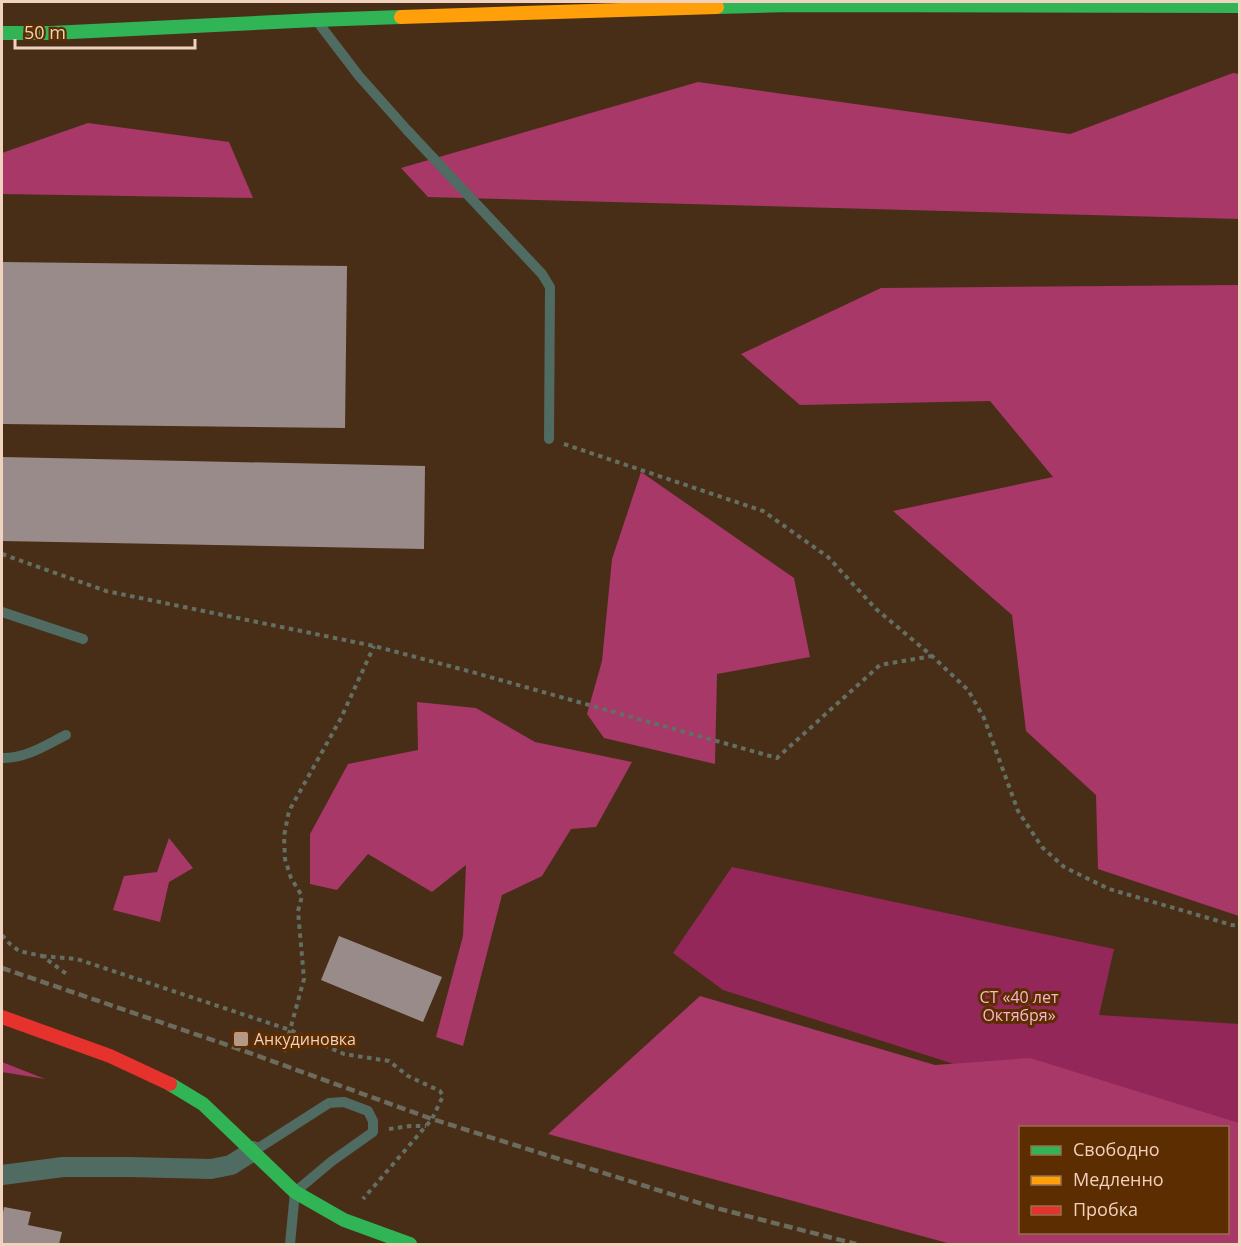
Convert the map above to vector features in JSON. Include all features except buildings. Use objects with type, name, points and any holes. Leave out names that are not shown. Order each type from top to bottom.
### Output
[{"type":"main road","points":[[2,33],[316,20],[792,5],[1239,6]]},
{"type":"main road","points":[[2,1017],[110,1056],[162,1079],[202,1104],[295,1192],[345,1220],[410,1245]]},
{"type":"street","points":[[2,1175],[63,1167],[211,1169],[231,1165],[253,1151]]},
{"type":"lane","points":[[316,20],[359,76],[542,274],[550,287],[549,439]]},
{"type":"lane","points":[[2,612],[83,639]]},
{"type":"lane","points":[[2,758],[28,754],[66,735]]},
{"type":"lane","points":[[253,1151],[329,1103],[344,1102],[368,1111],[373,1121],[373,1132],[332,1161],[295,1192],[290,1245]]},
{"type":"path","points":[[549,439],[763,512],[828,557],[876,609],[968,690],[984,718],[1018,811],[1042,847],[1065,867],[1109,889],[1239,926]]},
{"type":"path","points":[[2,555],[106,591],[374,646],[777,758],[880,665],[932,656]]},
{"type":"path","points":[[284,1052],[304,980],[298,911],[302,896],[291,878],[285,859],[284,836],[289,811],[341,718],[374,646]]},
{"type":"path","points":[[2,935],[19,951],[77,960],[290,1030],[344,1054],[389,1061],[408,1076],[440,1090],[443,1096],[438,1102],[432,1119],[345,1220]]},
{"type":"path","points":[[42,956],[68,975]]},
{"type":"path","points":[[373,1132],[426,1126]]},
{"type":"green space","name":"СТ «40 лет Октября»","points":[[732,867],[1114,949],[1099,1015],[1239,1024],[1239,1156],[1229,1126],[1148,1126],[723,990],[673,953]]},
{"type":"shaded area","points":[[1233,73],[1239,74],[1239,219],[428,197],[401,168],[698,82],[1070,134]]},
{"type":"shaded area","points":[[88,123],[229,142],[253,198],[2,194],[2,153]]},
{"type":"shaded area","points":[[1240,285],[1239,916],[1098,869],[1096,795],[1026,731],[1012,615],[893,511],[1053,477],[990,401],[800,405],[741,354],[881,288]]},
{"type":"shaded area","points":[[641,472],[794,578],[810,657],[717,674],[715,764],[604,738],[587,714],[602,661],[612,559]]},
{"type":"shaded area","points":[[417,702],[476,708],[535,742],[632,762],[596,827],[571,829],[542,876],[502,895],[463,1046],[436,1037],[463,936],[466,865],[432,892],[368,854],[337,890],[310,884],[310,834],[348,764],[418,750]]},
{"type":"shaded area","points":[[169,838],[193,868],[169,882],[160,922],[113,910],[124,876],[157,872]]},
{"type":"shaded area","points":[[700,996],[935,1065],[1030,1058],[1239,1123],[1239,1244],[951,1244],[548,1134]]},
{"type":"shaded area","points":[[2,1062],[45,1079],[2,1072]]},
{"type":"railway","points":[[2,968],[236,1048],[432,1119],[712,1207],[856,1244]]},
{"type":"traffic: fast","points":[[717,7],[792,5],[1240,6]]},
{"type":"traffic: fast","points":[[2,33],[51,33],[401,17]]},
{"type":"traffic: fast","points":[[170,1084],[203,1104],[295,1192],[344,1220],[410,1244]]},
{"type":"traffic: slow","points":[[401,17],[717,7]]},
{"type":"traffic: jam","points":[[2,1017],[110,1056],[170,1084]]},
{"type":"place","name":"Анкудиновка","points":[[241,1039]]}]
